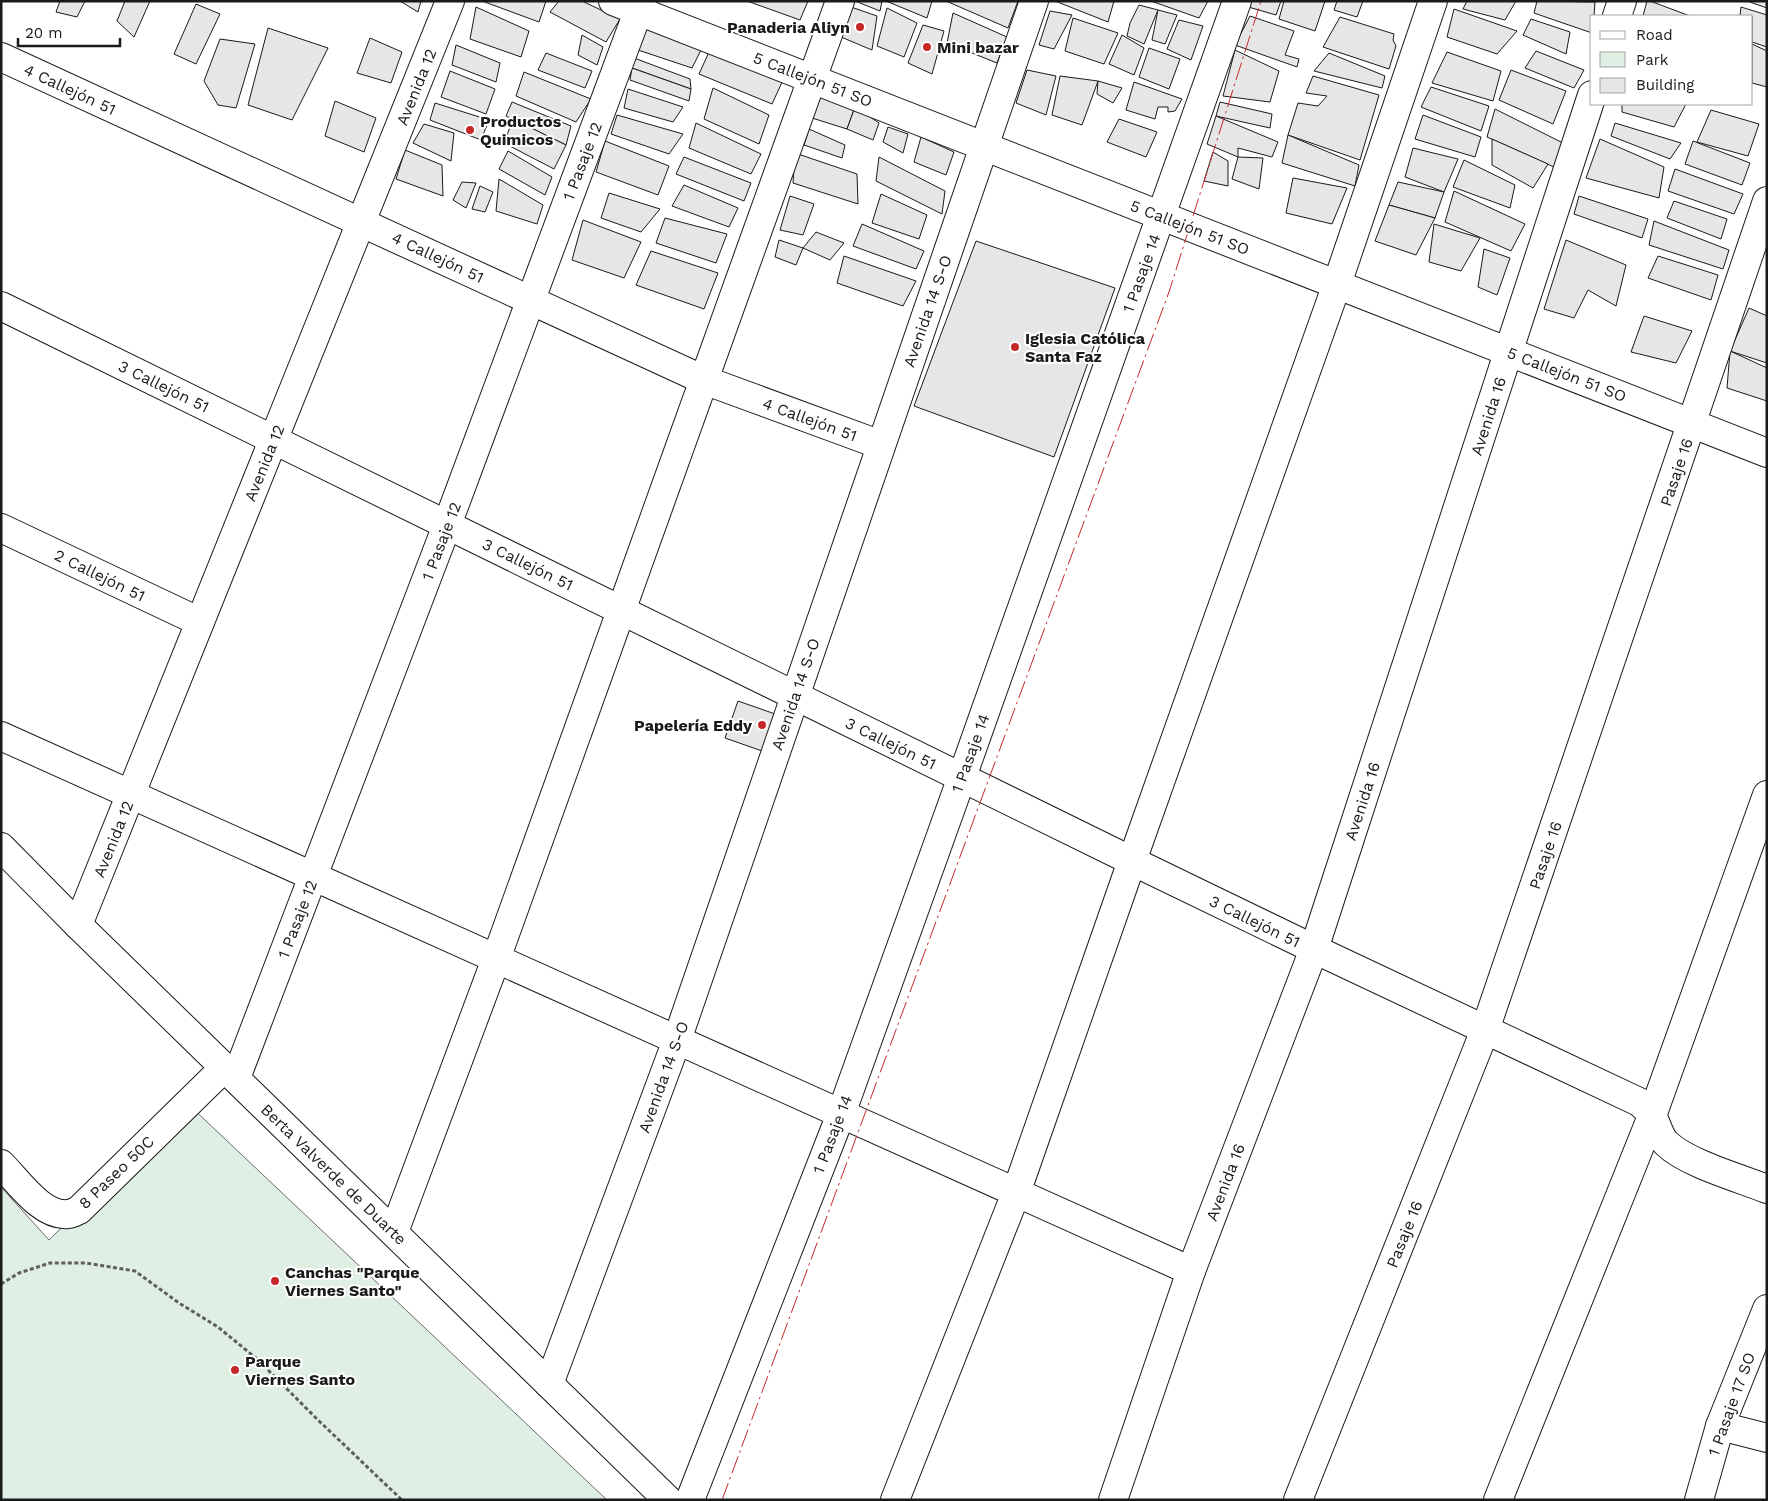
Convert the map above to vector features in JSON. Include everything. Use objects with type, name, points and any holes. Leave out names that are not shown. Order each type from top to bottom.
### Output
[{"type":"street","name":"Avenida 12","points":[[78,925],[450,1]]},
{"type":"street","name":"5 Callejón 51 SO","points":[[613,1],[640,6],[812,79],[1767,453]]},
{"type":"street","points":[[394,1232],[496,959],[840,1]]},
{"type":"street","name":"Avenida 14 S-O","points":[[549,1384],[677,1040],[1034,1]]},
{"type":"street","name":"1 Pasaje 14","points":[[690,1500],[840,1114],[962,777],[1237,1]]},
{"type":"street","points":[[895,1500],[1016,1193],[1337,284],[1433,1]]},
{"type":"street","points":[[1617,15],[1622,1]]},
{"type":"street","name":"1 Pasaje 12","points":[[230,1073],[314,876],[640,6]]},
{"type":"street","name":"4 Callejón 51","points":[[1,57],[704,380],[881,445]]},
{"type":"street","name":"Avenida 16","points":[[1113,1500],[1191,1272],[1314,949],[1590,101]]},
{"type":"street","name":"Pasaje 16","points":[[1298,1500],[1485,1030],[1767,201]]},
{"type":"street","name":"3 Callejón 51","points":[[1,306],[1132,861],[1639,1102],[1652,1116],[1663,1141],[1674,1151],[1689,1159],[1767,1189]]},
{"type":"street","name":"2 Callejón 51","points":[[1,528],[200,622]]},
{"type":"street","points":[[1,736],[1191,1272]]},
{"type":"street","points":[[1498,1500],[1652,1116],[1767,795]]},
{"type":"street","name":"Berta Valverde de Duarte","points":[[1,847],[78,925],[668,1500]]},
{"type":"street","name":"8 Paseo 50C","points":[[1,1164],[42,1207],[68,1214],[79,1210],[230,1073]]},
{"type":"street","name":"1 Pasaje 17 SO","points":[[1699,1500],[1720,1426],[1767,1309]]},
{"type":"street","points":[[1720,1426],[1767,1438]]},
{"type":"path","points":[[1,1284],[19,1274],[50,1262],[86,1263],[135,1271],[179,1303],[218,1327],[258,1359],[318,1420],[402,1500]]},
{"type":"green space","name":"Parque Viernes Santo","points":[[188,1104],[607,1500],[1,1500],[1,1187],[49,1240]]},
{"type":"building","points":[[60,1],[85,1],[77,17],[56,12]]},
{"type":"building","points":[[125,1],[150,1],[134,37],[117,21]]},
{"type":"building","points":[[400,1],[421,1],[418,12]]},
{"type":"building","points":[[482,1],[546,1],[539,22]]},
{"type":"building","points":[[559,1],[582,1],[620,19],[606,42],[550,12]]},
{"type":"building","points":[[747,1],[808,1],[800,20]]},
{"type":"building","points":[[855,1],[882,1],[880,11]]},
{"type":"building","points":[[886,1],[932,1],[927,18]]},
{"type":"building","points":[[946,1],[1018,1],[1008,28]]},
{"type":"building","points":[[1055,1],[1114,1],[1108,22]]},
{"type":"building","points":[[1151,1],[1208,1],[1199,18]]},
{"type":"building","points":[[1246,1],[1281,1],[1276,15],[1245,6]]},
{"type":"building","points":[[1284,1],[1325,1],[1315,31],[1279,19]]},
{"type":"building","points":[[1337,1],[1363,1],[1357,17],[1334,10]]},
{"type":"building","points":[[1467,1],[1516,1],[1505,20],[1463,9]]},
{"type":"building","points":[[1537,1],[1595,2],[1594,15],[1590,15],[1590,32],[1534,13]]},
{"type":"building","points":[[1647,1],[1650,1],[1687,15],[1643,15]]},
{"type":"building","points":[[1747,1],[1767,1],[1767,8]]},
{"type":"building","points":[[196,4],[220,14],[196,64],[174,54]]},
{"type":"building","points":[[1139,5],[1158,10],[1144,44],[1127,36],[1130,23]]},
{"type":"building","points":[[476,7],[529,31],[521,57],[470,39]]},
{"type":"building","name":"Panaderia Aliyn","points":[[851,7],[877,16],[872,50],[841,37]]},
{"type":"building","points":[[1741,7],[1767,15],[1767,47],[1753,42],[1753,15],[1740,15]]},
{"type":"building","points":[[887,8],[917,23],[904,57],[877,46]]},
{"type":"building","points":[[1454,9],[1517,31],[1497,54],[1447,37]]},
{"type":"building","points":[[1158,10],[1177,15],[1165,44],[1152,40]]},
{"type":"building","points":[[1050,11],[1072,15],[1054,49],[1039,45]]},
{"type":"building","points":[[953,13],[1007,37],[997,63],[947,43]]},
{"type":"building","points":[[1250,16],[1294,31],[1285,55],[1299,59],[1297,67],[1235,45]]},
{"type":"building","points":[[1340,17],[1394,34],[1393,40],[1396,46],[1389,69],[1323,47]]},
{"type":"building","points":[[1073,18],[1118,33],[1104,64],[1065,51]]},
{"type":"building","points":[[1531,19],[1570,32],[1566,54],[1523,35]]},
{"type":"building","points":[[1179,20],[1203,26],[1191,60],[1167,49]]},
{"type":"building","points":[[645,24],[703,46],[692,68],[635,49]]},
{"type":"building","name":"Mini bazar","points":[[923,25],[944,31],[932,74],[908,63]]},
{"type":"building","points":[[268,28],[328,48],[292,120],[248,105]]},
{"type":"building","points":[[582,35],[603,47],[597,65],[578,55]]},
{"type":"building","points":[[1122,35],[1144,48],[1134,75],[1109,64]]},
{"type":"building","points":[[370,38],[402,52],[391,83],[357,73]]},
{"type":"building","points":[[220,39],[255,44],[236,108],[218,105],[204,81]]},
{"type":"building","points":[[1753,44],[1767,51],[1767,87],[1753,83]]},
{"type":"building","points":[[456,45],[500,63],[496,82],[452,65]]},
{"type":"building","points":[[1149,48],[1180,59],[1169,89],[1139,77]]},
{"type":"building","points":[[1235,50],[1279,71],[1270,102],[1223,96]]},
{"type":"building","points":[[1536,51],[1584,70],[1574,88],[1525,68]]},
{"type":"building","points":[[709,52],[783,80],[772,104],[699,74]]},
{"type":"building","points":[[1447,52],[1501,71],[1493,101],[1432,83]]},
{"type":"building","points":[[546,53],[592,71],[585,88],[538,70]]},
{"type":"building","points":[[1329,53],[1385,76],[1382,88],[1314,71]]},
{"type":"building","points":[[634,58],[690,79],[691,89],[632,68]]},
{"type":"building","points":[[632,68],[691,89],[689,101],[630,80]]},
{"type":"building","points":[[1027,70],[1056,76],[1046,115],[1016,103]]},
{"type":"building","points":[[1511,70],[1566,91],[1553,124],[1499,100]]},
{"type":"building","points":[[450,71],[495,89],[486,114],[441,97]]},
{"type":"building","points":[[524,72],[591,99],[576,122],[516,96]]},
{"type":"building","points":[[1060,76],[1098,81],[1082,125],[1052,115]]},
{"type":"building","points":[[1313,76],[1379,95],[1360,160],[1288,135],[1298,103],[1318,106],[1327,96],[1306,93]]},
{"type":"building","points":[[1098,81],[1122,88],[1113,103],[1097,94]]},
{"type":"building","points":[[1134,82],[1182,99],[1175,111],[1168,112],[1168,107],[1158,107],[1155,119],[1126,110]]},
{"type":"building","points":[[1431,87],[1489,106],[1481,131],[1421,107]]},
{"type":"building","points":[[713,88],[769,115],[759,144],[704,119]]},
{"type":"building","points":[[628,89],[683,107],[673,122],[624,108]]},
{"type":"building","points":[[819,96],[855,107],[847,129],[812,118]]},
{"type":"building","points":[[335,101],[376,118],[364,152],[325,136]]},
{"type":"building","points":[[512,102],[571,126],[566,145],[506,116]]},
{"type":"building","points":[[1220,102],[1272,114],[1270,128],[1216,116]]},
{"type":"building","name":"Productos Quimicos","points":[[435,103],[489,120],[481,140],[430,120]]},
{"type":"building","points":[[1622,105],[1685,105],[1674,127],[1622,112]]},
{"type":"building","points":[[855,107],[879,123],[873,140],[847,129]]},
{"type":"building","points":[[1495,109],[1567,145],[1554,167],[1487,137]]},
{"type":"building","points":[[1711,110],[1759,124],[1748,156],[1697,142]]},
{"type":"building","points":[[617,115],[683,134],[669,154],[611,134]]},
{"type":"building","points":[[1423,115],[1481,137],[1475,157],[1415,139]]},
{"type":"building","points":[[1216,116],[1278,142],[1272,157],[1238,148],[1238,157],[1207,144]]},
{"type":"building","points":[[513,119],[566,145],[554,169],[504,143]]},
{"type":"building","points":[[1119,119],[1157,132],[1146,157],[1107,142]]},
{"type":"building","points":[[696,123],[761,154],[751,174],[689,148]]},
{"type":"building","points":[[1615,123],[1681,143],[1670,159],[1611,136]]},
{"type":"building","points":[[424,124],[454,133],[451,161],[413,143]]},
{"type":"building","points":[[888,127],[908,134],[903,153],[883,142]]},
{"type":"building","points":[[809,129],[845,145],[842,158],[804,145]]},
{"type":"building","points":[[1288,135],[1359,165],[1355,186],[1282,163]]},
{"type":"building","points":[[921,137],[954,152],[946,175],[914,162]]},
{"type":"building","points":[[1492,139],[1548,164],[1533,188],[1492,165]]},
{"type":"building","points":[[1600,139],[1664,167],[1659,198],[1586,178]]},
{"type":"building","points":[[605,141],[669,166],[658,195],[596,172]]},
{"type":"building","points":[[1693,141],[1750,163],[1742,185],[1685,164]]},
{"type":"building","points":[[1413,148],[1458,159],[1444,192],[1405,177]]},
{"type":"building","points":[[405,150],[442,165],[443,196],[396,179]]},
{"type":"building","points":[[508,151],[552,177],[545,195],[499,169]]},
{"type":"building","points":[[1213,152],[1228,161],[1228,186],[1204,181]]},
{"type":"building","points":[[795,153],[857,174],[858,204],[793,183]]},
{"type":"building","points":[[684,157],[751,183],[744,201],[676,174]]},
{"type":"building","points":[[879,157],[945,191],[942,214],[876,181]]},
{"type":"building","points":[[1238,157],[1263,158],[1259,189],[1232,179]]},
{"type":"building","points":[[1464,160],[1515,185],[1510,208],[1453,187]]},
{"type":"building","points":[[1675,169],[1743,194],[1734,214],[1668,191]]},
{"type":"building","points":[[1293,178],[1347,188],[1332,224],[1286,213]]},
{"type":"building","points":[[499,179],[543,205],[537,224],[496,211]]},
{"type":"building","points":[[462,182],[476,183],[466,208],[453,200]]},
{"type":"building","points":[[1398,182],[1444,192],[1435,218],[1389,205]]},
{"type":"building","points":[[684,185],[738,208],[729,227],[672,206]]},
{"type":"building","points":[[480,186],[493,192],[485,212],[472,209]]},
{"type":"building","points":[[1454,191],[1525,224],[1511,251],[1445,222]]},
{"type":"building","points":[[609,193],[660,209],[641,232],[601,218]]},
{"type":"building","points":[[881,194],[927,215],[919,239],[872,223]]},
{"type":"building","points":[[790,196],[814,204],[803,235],[780,230]]},
{"type":"building","points":[[1579,196],[1648,219],[1642,238],[1574,214]]},
{"type":"building","points":[[1674,201],[1727,219],[1721,239],[1667,218]]},
{"type":"building","points":[[1389,205],[1435,218],[1416,255],[1375,241]]},
{"type":"building","points":[[665,218],[727,234],[716,263],[656,243]]},
{"type":"building","points":[[583,220],[641,242],[624,278],[572,260]]},
{"type":"building","points":[[1654,221],[1729,250],[1723,269],[1649,245]]},
{"type":"building","points":[[862,224],[924,251],[916,269],[853,246]]},
{"type":"building","points":[[1434,224],[1480,238],[1461,271],[1429,262]]},
{"type":"building","points":[[816,232],[844,243],[830,260],[803,248]]},
{"type":"building","points":[[779,240],[803,248],[796,265],[775,257]]},
{"type":"building","points":[[1566,240],[1626,265],[1616,306],[1588,290],[1574,318],[1544,309]]},
{"type":"building","name":"Iglesia Católica Santa Faz","points":[[976,241],[1115,288],[1054,457],[914,406]]},
{"type":"building","points":[[1484,249],[1510,258],[1497,295],[1478,287]]},
{"type":"building","points":[[651,251],[718,273],[704,309],[636,285]]},
{"type":"building","points":[[844,256],[916,281],[903,306],[837,283]]},
{"type":"building","points":[[1658,256],[1718,275],[1711,300],[1648,278]]},
{"type":"building","points":[[1749,308],[1767,316],[1767,363],[1730,351]]},
{"type":"building","points":[[1644,316],[1692,331],[1676,363],[1631,352]]},
{"type":"building","points":[[1730,351],[1767,368],[1767,401],[1727,388]]},
{"type":"building","points":[[738,701],[778,715],[765,752],[725,738]]},
{"type":"power","points":[[722,1500],[1169,292],[1261,1]]},
{"type":"place","name":"Panaderia Aliyn","points":[[860,27]]},
{"type":"place","name":"Mini bazar","points":[[927,47]]},
{"type":"place","name":"Productos Quimicos","points":[[470,130]]},
{"type":"place","name":"Iglesia Católica Santa Faz","points":[[1015,347]]},
{"type":"place","name":"Papelería Eddy","points":[[762,725]]},
{"type":"place","name":"Canchas \"Parque Viernes Santo\"","points":[[275,1281]]},
{"type":"place","name":"Parque Viernes Santo","points":[[235,1370]]}]
